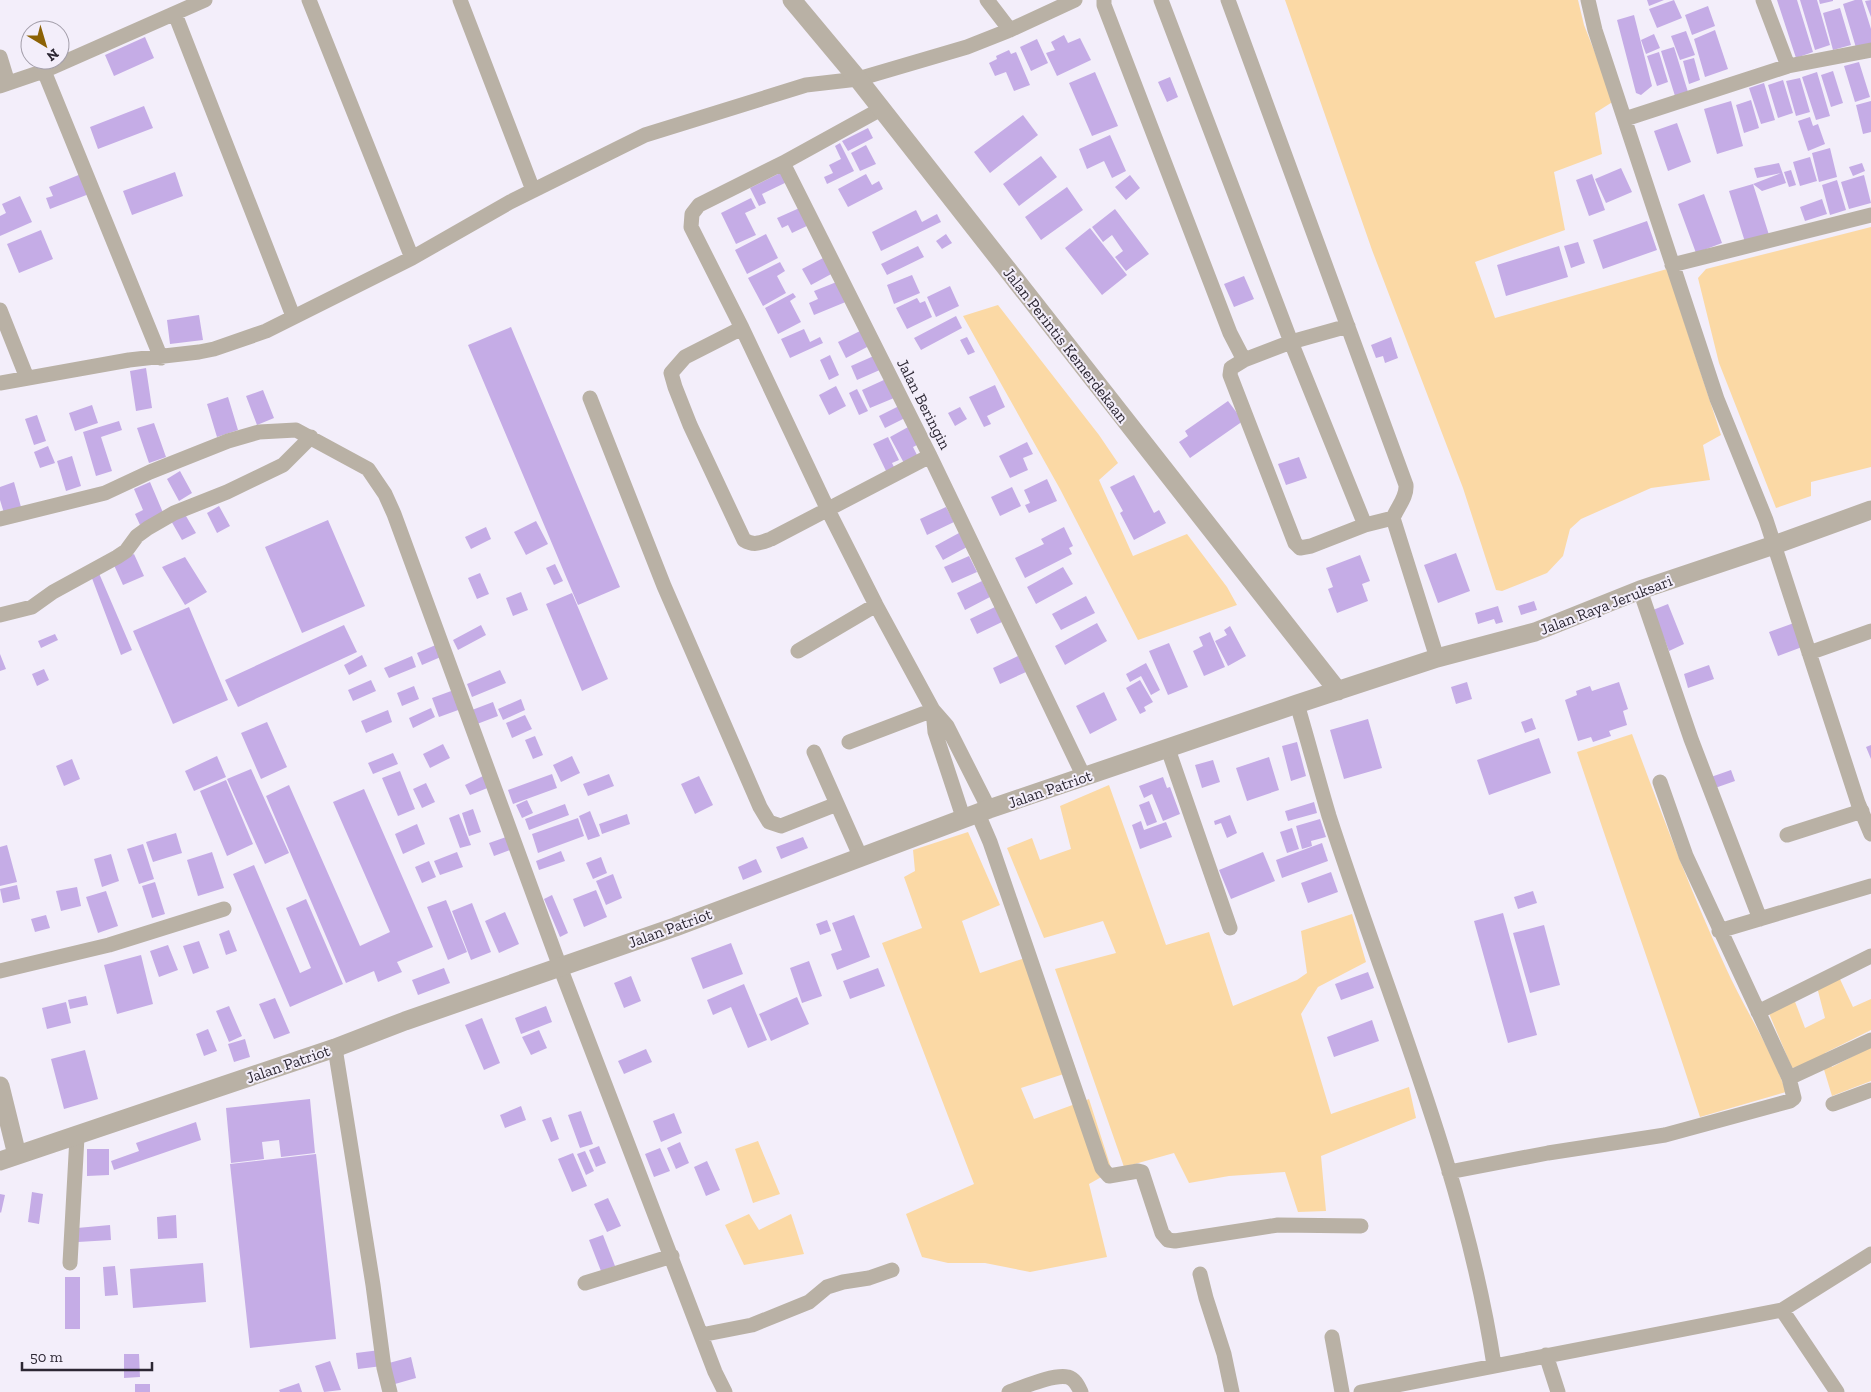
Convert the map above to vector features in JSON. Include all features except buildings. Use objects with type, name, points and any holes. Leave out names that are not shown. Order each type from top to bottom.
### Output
[{"type":"street","points":[[0,57],[4,84],[44,71],[205,0]]},
{"type":"street","points":[[308,0],[412,258]]},
{"type":"street","points":[[460,0],[533,190]]},
{"type":"street","name":"Jalan Perintis Kemerdekaan","points":[[792,0],[858,79],[1338,691]]},
{"type":"street","points":[[987,0],[1010,30]]},
{"type":"street","points":[[0,383],[129,360],[161,358],[214,349],[266,331],[412,258],[533,190],[645,135],[806,86],[858,79],[967,47],[1010,30],[1075,0]]},
{"type":"street","points":[[1104,0],[1104,5],[1230,333],[1244,360]]},
{"type":"street","points":[[1161,0],[1291,342],[1365,525]]},
{"type":"street","points":[[1228,0],[1406,484],[1407,492],[1393,518],[1437,658]]},
{"type":"street","points":[[1588,0],[1595,30],[1717,399],[1766,520],[1809,653],[1864,804],[1871,834]]},
{"type":"street","points":[[1763,0],[1788,66]]},
{"type":"street","points":[[175,14],[293,316]]},
{"type":"street","points":[[1625,119],[1788,66],[1871,50]]},
{"type":"street","points":[[44,71],[161,358]]},
{"type":"street","points":[[881,109],[783,163],[699,205],[692,214],[691,227],[876,605],[933,710],[947,726],[975,810]]},
{"type":"street","name":"Jalan Beringin","points":[[783,163],[930,456],[1081,770]]},
{"type":"street","points":[[1672,265],[1871,215]]},
{"type":"street","points":[[0,310],[27,378]]},
{"type":"street","points":[[1348,326],[1291,342],[1244,360],[1231,368],[1230,376],[1295,543],[1300,548],[1311,546],[1365,525],[1393,518]]},
{"type":"street","points":[[742,328],[685,357],[671,373],[690,425],[744,540],[751,544],[757,544],[771,539],[930,456]]},
{"type":"street","points":[[590,398],[664,586],[756,799],[769,822],[781,826],[837,804]]},
{"type":"street","points":[[0,519],[105,493],[150,472],[259,432],[296,430],[368,468],[394,514],[560,967],[715,1372],[725,1392]]},
{"type":"street","points":[[0,615],[32,607],[53,592],[117,557],[126,551],[137,536],[161,520],[283,465],[311,437]]},
{"type":"street","name":"Jalan Raya Jeruksari","points":[[1338,691],[1437,658],[1535,632],[1640,590],[1772,541],[1871,510]]},
{"type":"street","points":[[1640,590],[1691,739],[1760,919]]},
{"type":"street","points":[[798,651],[876,605]]},
{"type":"street","points":[[1809,653],[1871,631]]},
{"type":"street","name":"Jalan Patriot","points":[[8,1158],[77,1137],[334,1048],[405,1021],[675,927],[859,853],[1081,770],[1168,749],[1338,691]]},
{"type":"street","points":[[1297,704],[1329,816],[1412,1053],[1449,1172],[1471,1252],[1488,1327],[1494,1365]]},
{"type":"street","points":[[849,742],[933,710]]},
{"type":"street","points":[[933,710],[935,732],[990,842],[1102,1168],[1109,1176],[1142,1172],[1162,1232],[1165,1238],[1175,1241],[1278,1226],[1361,1226]]},
{"type":"street","points":[[1168,749],[1230,928]]},
{"type":"street","points":[[814,752],[859,853]]},
{"type":"street","points":[[1449,1172],[1548,1153],[1665,1135],[1792,1099],[1794,1096],[1789,1078],[1719,931],[1686,856],[1660,782]]},
{"type":"street","points":[[1787,835],[1864,804]]},
{"type":"street","points":[[1719,931],[1871,886]]},
{"type":"street","points":[[0,971],[109,945],[224,909]]},
{"type":"street","points":[[1758,1012],[1871,956]]},
{"type":"street","points":[[1789,1078],[1871,1040]]},
{"type":"street","points":[[334,1048],[373,1285],[384,1368],[390,1392]]},
{"type":"street","points":[[0,1086],[8,1158]]},
{"type":"street","points":[[1833,1104],[1871,1090]]},
{"type":"street","points":[[70,1263],[77,1137]]},
{"type":"street","points":[[1361,1392],[1782,1310],[1871,1254]]},
{"type":"street","points":[[585,1282],[672,1256]]},
{"type":"street","points":[[701,1335],[752,1324],[808,1302],[827,1287],[843,1282],[869,1278],[892,1270]]},
{"type":"street","points":[[1200,1274],[1224,1354],[1232,1392]]},
{"type":"street","points":[[1782,1310],[1837,1392]]},
{"type":"street","points":[[1332,1337],[1342,1392]]},
{"type":"street","points":[[1546,1355],[1558,1392]]},
{"type":"street","points":[[1009,1392],[1054,1377],[1069,1378],[1077,1383],[1081,1392]]},
{"type":"shaded area","points":[[1285,0],[1578,0],[1584,25],[1614,101],[1595,113],[1602,154],[1554,172],[1565,230],[1475,262],[1495,318],[1667,269],[1721,435],[1703,445],[1710,480],[1651,488],[1581,519],[1570,529],[1563,556],[1547,573],[1502,591],[1496,590],[1463,488],[1372,250]]},
{"type":"shaded area","points":[[1871,227],[1871,467],[1811,482],[1811,496],[1776,508],[1719,363],[1698,278],[1706,269]]},
{"type":"shaded area","points":[[998,305],[1099,435],[1118,463],[1099,480],[1133,556],[1187,534],[1227,587],[1237,605],[1138,640],[1060,489],[963,316]]},
{"type":"shaded area","points":[[1632,734],[1676,851],[1712,937],[1732,982],[1773,1059],[1786,1092],[1700,1117],[1577,752]]},
{"type":"shaded area","points":[[1109,785],[1166,945],[1209,932],[1233,1006],[1297,980],[1307,973],[1301,931],[1352,914],[1366,962],[1318,987],[1301,1014],[1331,1114],[1409,1087],[1416,1118],[1321,1156],[1326,1211],[1298,1212],[1285,1172],[1229,1176],[1189,1183],[1174,1153],[1124,1167],[1055,969],[1116,953],[1103,921],[1044,938],[1007,848],[1032,838],[1040,860],[1071,849],[1060,806]]},
{"type":"shaded area","points":[[968,832],[1000,905],[962,921],[980,973],[1034,955],[1076,1070],[1021,1088],[1034,1119],[1089,1099],[1112,1171],[1089,1184],[1107,1257],[1030,1272],[985,1263],[948,1263],[922,1257],[906,1214],[974,1184],[882,943],[922,928],[904,877],[915,871],[913,850]]},
{"type":"shaded area","points":[[1839,977],[1853,1007],[1871,999],[1871,1030],[1825,1053],[1832,1067],[1871,1047],[1871,1081],[1832,1096],[1822,1063],[1792,1068],[1768,1011],[1794,999],[1805,1028],[1825,1018],[1817,987]]},
{"type":"shaded area","points":[[758,1141],[780,1194],[753,1203],[735,1149]]},
{"type":"shaded area","points":[[749,1214],[759,1230],[791,1214],[804,1254],[744,1265],[725,1225]]}]
